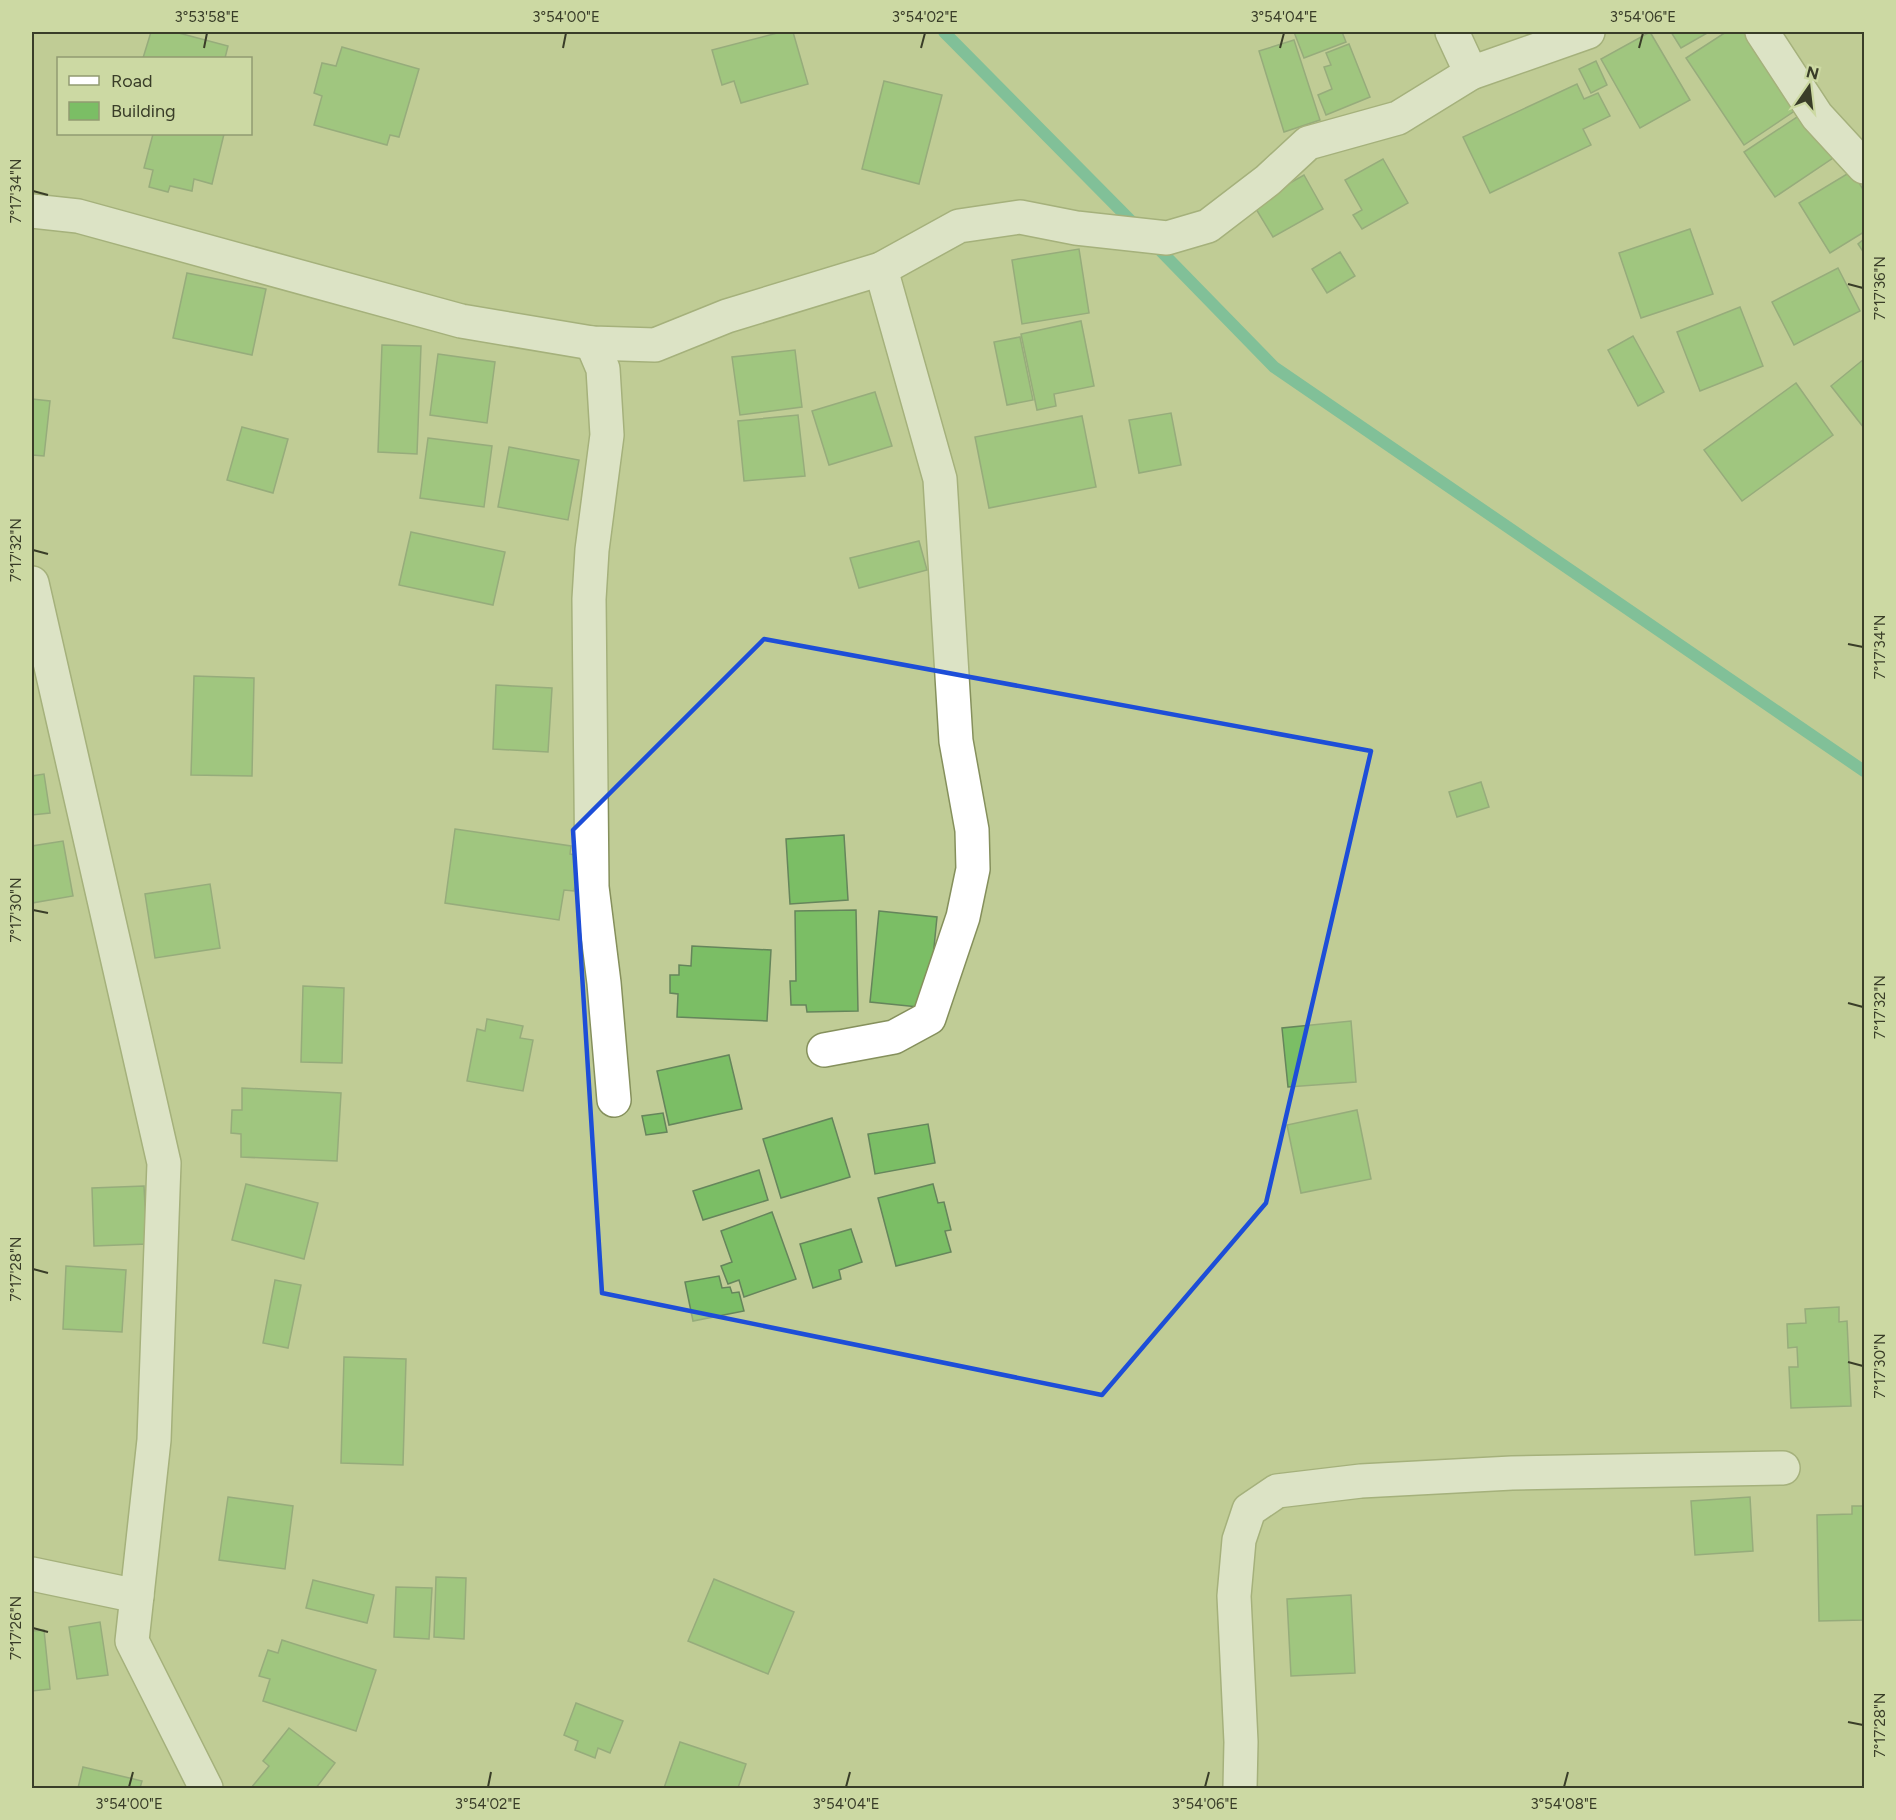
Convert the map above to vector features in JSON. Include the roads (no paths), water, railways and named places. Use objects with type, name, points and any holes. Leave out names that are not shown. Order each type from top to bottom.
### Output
[{"type":"street","points":[[1452,32],[1471,74]]},
{"type":"street","points":[[32,211],[78,216],[461,321],[592,343],[655,345],[727,316],[881,269],[959,226],[1020,217],[1076,228],[1167,238],[1208,226],[1268,180],[1308,144],[1398,118],[1471,74],[1588,32]]},
{"type":"street","points":[[1762,32],[1817,116],[1864,167]]},
{"type":"street","points":[[824,1050],[894,1038],[929,1018],[963,917],[973,869],[972,830],[956,741],[940,479],[881,269]]},
{"type":"street","points":[[592,343],[603,369],[607,435],[592,550],[589,599],[592,887],[604,983],[614,1100]]},
{"type":"street","points":[[32,583],[164,1163],[154,1440],[132,1641],[206,1788]]},
{"type":"street","points":[[1240,1788],[1241,1742],[1234,1596],[1239,1540],[1250,1510],[1277,1491],[1361,1480],[1501,1474],[1783,1468]]},
{"type":"street","points":[[32,1574],[136,1596]]},
{"type":"waterway","points":[[944,32],[1138,228]]},
{"type":"waterway","points":[[1152,242],[1274,367],[1864,771]]}]
